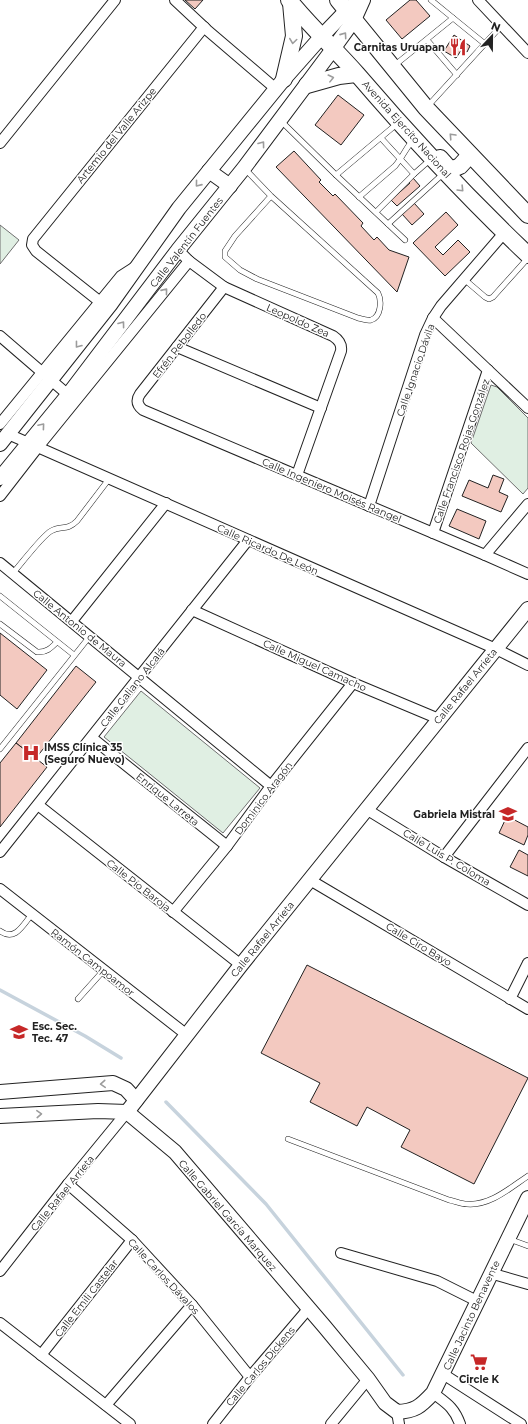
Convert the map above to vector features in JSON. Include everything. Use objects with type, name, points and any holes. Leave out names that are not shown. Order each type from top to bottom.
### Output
[{"type":"main road","points":[[280,84],[294,36],[290,1]]},
{"type":"main road","name":"Avenida Ejercito Nacional","points":[[290,1],[405,130],[528,257]]},
{"type":"main road","points":[[346,10],[426,108],[528,215]]},
{"type":"main road","points":[[307,85],[339,76],[356,74]]},
{"type":"main road","points":[[405,130],[421,139],[453,169],[460,166],[470,155]]},
{"type":"street","points":[[0,143],[115,0]]},
{"type":"street","points":[[175,0],[204,27],[280,84]]},
{"type":"street","name":"Calle Valentín Fuentes","points":[[3,434],[46,375],[110,305],[178,208],[280,84],[346,10],[362,0]]},
{"type":"street","points":[[478,0],[528,53]]},
{"type":"street","name":"Calle Valentín Fuentes","points":[[0,478],[33,445],[72,398],[178,250],[230,186],[307,85],[333,49],[346,10]]},
{"type":"street","name":"Artemio del Valle Arizpe","points":[[99,301],[36,251],[32,244],[35,236],[204,27]]},
{"type":"street","points":[[209,171],[230,186]]},
{"type":"street","name":"Calle Ignacio Dávila","points":[[369,506],[425,335],[433,318],[440,306],[504,233]]},
{"type":"street","name":"Leopoldo Zea","points":[[178,250],[189,261],[224,288],[334,336],[340,342],[341,347],[297,475]]},
{"type":"street","points":[[0,336],[72,398],[189,261]]},
{"type":"street","points":[[46,375],[99,301],[121,276],[139,264]]},
{"type":"street","name":"Efrén Rebolledo","points":[[138,404],[140,394],[224,288]]},
{"type":"street","points":[[433,318],[528,408]]},
{"type":"street","points":[[177,347],[321,408]]},
{"type":"street","name":"Calle Francisco Rojas González","points":[[433,532],[488,370]]},
{"type":"street","name":"Calle Ingeniero Moisés Rangel","points":[[138,404],[143,410],[485,554],[528,574]]},
{"type":"street","name":"Calle Ricardo De León","points":[[3,434],[33,445],[166,503],[496,649],[528,666]]},
{"type":"street","points":[[0,496],[33,445]]},
{"type":"street","points":[[72,621],[166,503]]},
{"type":"street","points":[[485,554],[528,504]]},
{"type":"street","name":"Calle Galiano Alcalá","points":[[0,852],[248,540]]},
{"type":"street","name":"Calle Antonio de Maura","points":[[0,563],[271,786]]},
{"type":"street","name":"Calle Rafael Arrieta","points":[[0,1271],[127,1112],[241,965],[528,609]]},
{"type":"street","name":"Calle Miguel Camacho","points":[[192,610],[353,683],[439,719]]},
{"type":"street","name":"Dominico Aragón","points":[[173,912],[353,683]]},
{"type":"street","name":"Enrique Larreta","points":[[92,738],[226,846]]},
{"type":"street","points":[[444,857],[524,761],[528,748]]},
{"type":"street","name":"Calle Pío Baroja","points":[[38,805],[241,965]]},
{"type":"street","name":"Calle Luis P. Coloma","points":[[366,809],[444,857],[528,905]]},
{"type":"street","name":"Calle Ciro Bayo","points":[[310,880],[528,1009]]},
{"type":"street","name":"Ramón Campoamor","points":[[0,889],[186,1035]]},
{"type":"street","points":[[510,999],[528,963]]},
{"type":"street","points":[[0,1092],[113,1084],[126,1089],[136,1100]]},
{"type":"street","points":[[0,1116],[98,1111],[127,1112]]},
{"type":"street","name":"Calle Gabriel García Marquez","points":[[127,1112],[175,1152],[309,1308],[368,1379],[398,1418]]},
{"type":"street","name":"Calle Carlos Dávalos","points":[[68,1184],[132,1240],[192,1305],[250,1377]]},
{"type":"street","name":"Calle Jacinto Benavente","points":[[398,1418],[426,1401],[432,1393],[443,1374],[490,1273],[528,1198]]},
{"type":"street","name":"Calle Emili Castelar","points":[[41,1355],[132,1240]]},
{"type":"street","points":[[341,1253],[437,1281],[477,1301]]},
{"type":"street","points":[[490,1273],[528,1284]]},
{"type":"street","points":[[106,1406],[192,1305]]},
{"type":"street","name":"Calle Carlos Dickens","points":[[213,1424],[250,1377],[309,1308]]},
{"type":"street","points":[[0,1323],[130,1424]]},
{"type":"street","points":[[443,1374],[521,1424]]},
{"type":"street","points":[[331,1424],[368,1379]]},
{"type":"street","points":[[432,1393],[449,1404],[454,1410],[460,1424]]},
{"type":"lane","points":[[430,0],[484,44]]},
{"type":"lane","points":[[392,67],[453,18]]},
{"type":"lane","points":[[426,108],[502,25]]},
{"type":"lane","points":[[426,40],[457,75]]},
{"type":"lane","points":[[280,120],[405,240]]},
{"type":"lane","points":[[336,175],[381,138],[405,130],[405,149],[400,160],[388,173],[359,197]]},
{"type":"lane","points":[[381,138],[414,174]]},
{"type":"lane","points":[[376,212],[432,158]]},
{"type":"lane","points":[[244,168],[271,196],[378,293],[381,299],[381,305],[374,318],[370,320],[358,318],[257,280],[240,270],[225,257],[225,251],[235,236],[271,196]]},
{"type":"lane","points":[[388,224],[445,172]]},
{"type":"lane","points":[[464,279],[489,299],[493,297],[528,257]]},
{"type":"lane","points":[[13,574],[48,533],[56,529],[71,527],[78,522],[109,478]]},
{"type":"lane","points":[[0,596],[74,655]]},
{"type":"lane","points":[[0,624],[37,652],[43,653],[56,642]]},
{"type":"lane","points":[[0,749],[90,636]]},
{"type":"lane","points":[[0,931],[8,935],[16,933],[32,914]]},
{"type":"lane","points":[[78,999],[104,970]]},
{"type":"lane","points":[[288,1139],[449,1200],[466,1204],[476,1204],[489,1201],[528,1176]]},
{"type":"lane","points":[[508,1239],[528,1246]]},
{"type":"green space","points":[[0,225],[19,240],[0,264]]},
{"type":"green space","points":[[491,385],[497,387],[528,418],[528,488],[523,494],[471,443]]},
{"type":"green space","points":[[141,691],[260,788],[223,833],[104,737]]},
{"type":"building","points":[[185,0],[203,0],[195,9]]},
{"type":"building","points":[[410,0],[416,0],[430,16],[402,39],[386,20]]},
{"type":"building","name":"Carnitas Uruapan","points":[[454,35],[470,46],[467,52],[462,49],[456,58],[444,51]]},
{"type":"building","points":[[338,95],[364,115],[341,145],[315,125]]},
{"type":"building","points":[[294,151],[321,180],[319,182],[333,196],[335,194],[363,223],[361,226],[374,240],[377,237],[389,250],[409,257],[397,292],[276,167]]},
{"type":"building","points":[[413,178],[420,186],[397,206],[391,200],[410,183],[409,182]]},
{"type":"building","points":[[414,203],[424,214],[412,225],[402,214]]},
{"type":"building","points":[[446,212],[458,225],[435,247],[443,255],[458,240],[470,252],[445,276],[413,243]]},
{"type":"building","points":[[493,475],[504,479],[499,492],[508,496],[501,512],[462,496],[469,480],[488,488]]},
{"type":"building","points":[[457,509],[486,521],[479,539],[449,526]]},
{"type":"building","points":[[0,633],[47,670],[17,709],[0,695]]},
{"type":"building","points":[[76,666],[96,682],[36,758],[16,743]]},
{"type":"building","points":[[16,743],[47,767],[0,827],[0,763]]},
{"type":"building","points":[[507,816],[528,827],[528,835],[524,845],[499,833]]},
{"type":"building","points":[[519,850],[528,855],[528,876],[510,867]]},
{"type":"building","points":[[307,965],[528,1078],[474,1184],[401,1147],[410,1130],[367,1107],[357,1126],[310,1102],[320,1083],[261,1053]]},
{"type":"waterway","points":[[0,990],[85,1036],[121,1058]]},
{"type":"waterway","points":[[166,1102],[266,1204],[403,1375]]},
{"type":"place","name":"Carnitas Uruapan","points":[[458,47]]},
{"type":"place","name":"IMSS Clínica 35 (Seguro Nuevo)","points":[[31,753]]},
{"type":"place","name":"Gabriela Mistral","points":[[508,814]]},
{"type":"place","name":"Esc. Sec. Tec. 47","points":[[19,1032]]},
{"type":"place","name":"Circle K","points":[[479,1362]]}]
